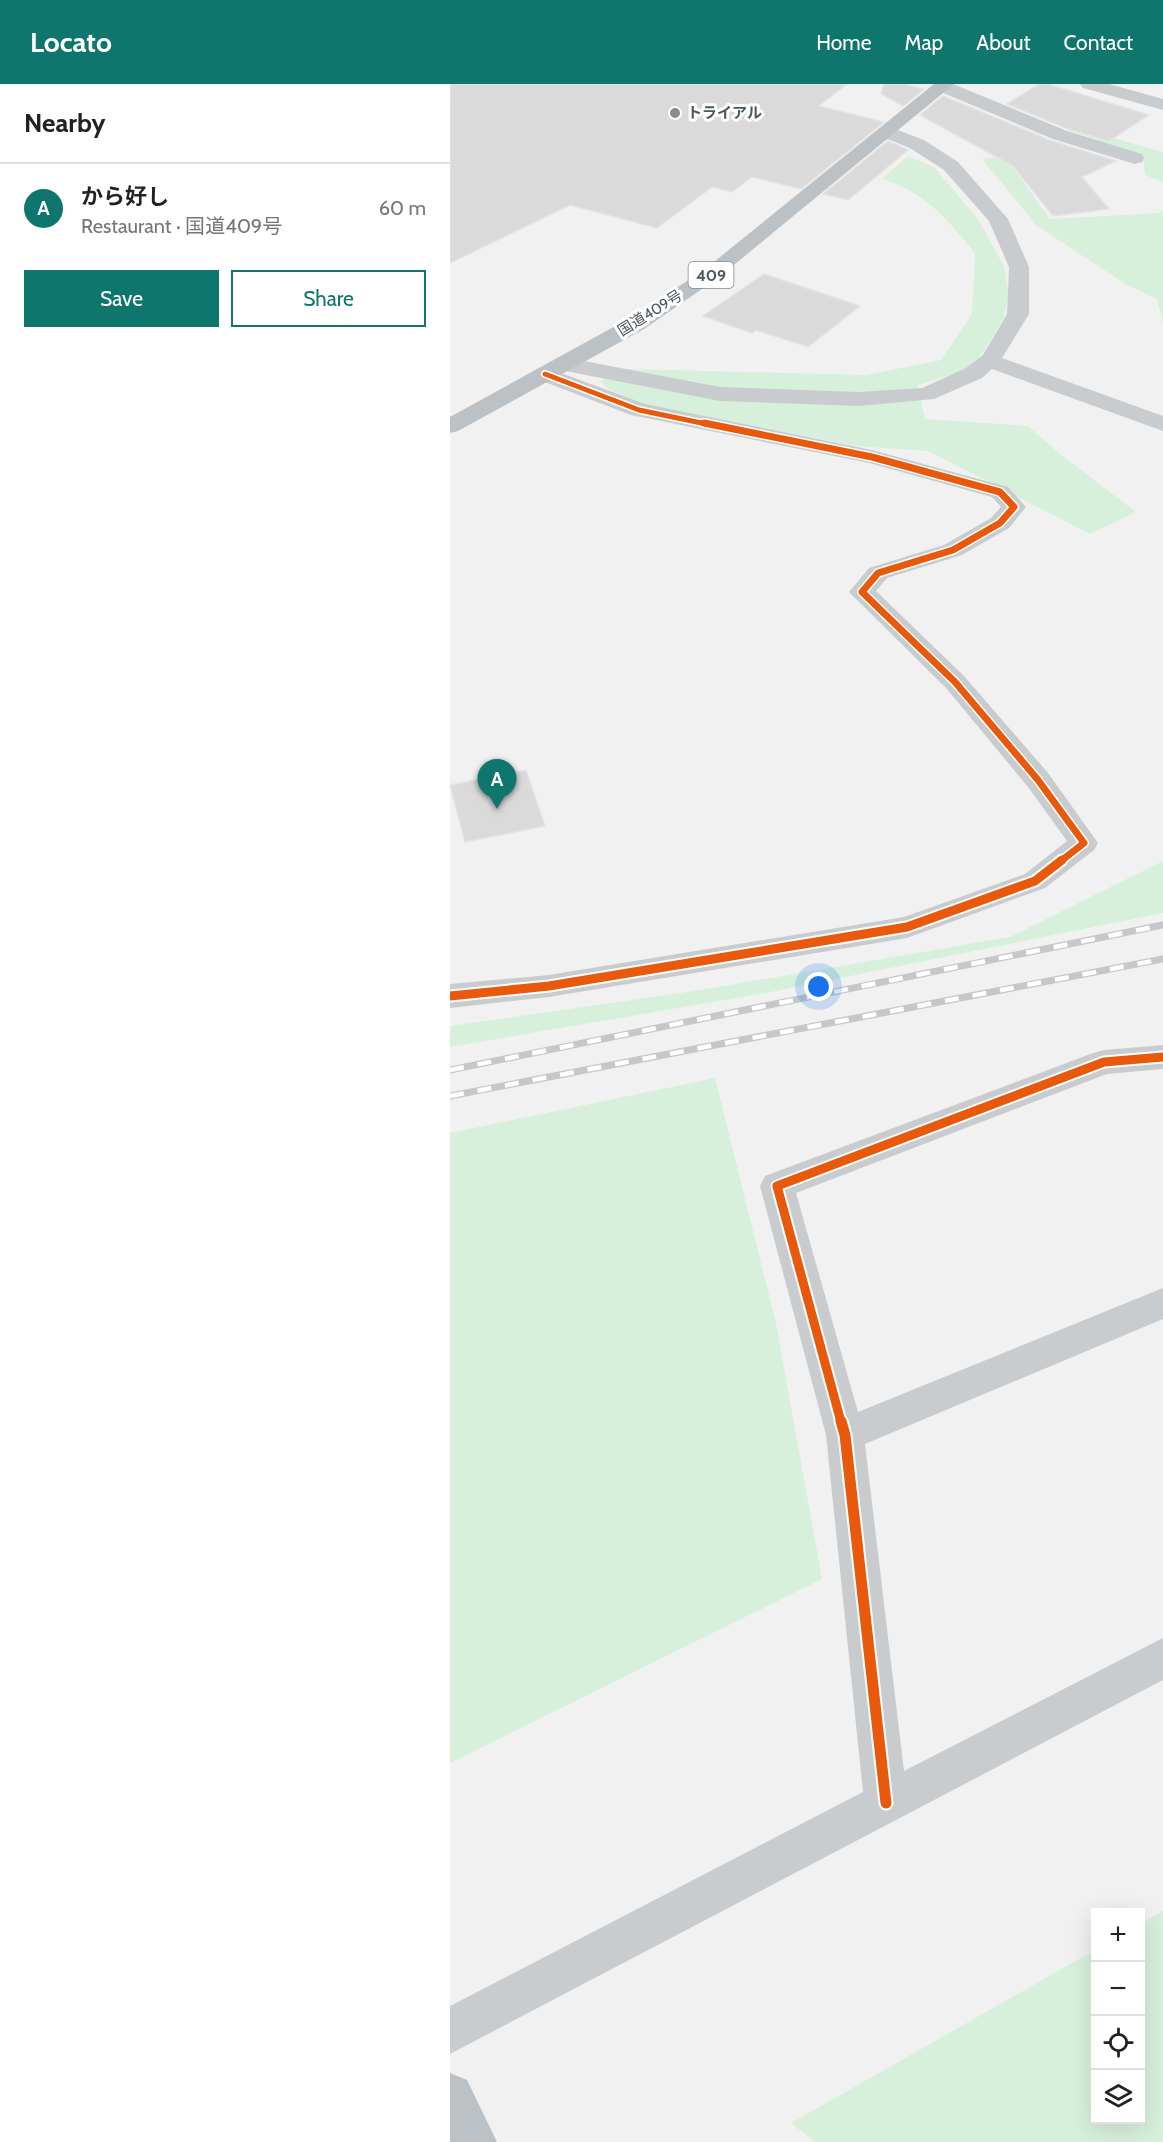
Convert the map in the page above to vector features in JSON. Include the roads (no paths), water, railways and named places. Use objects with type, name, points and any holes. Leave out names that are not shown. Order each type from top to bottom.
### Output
[{"type":"highway","name":"国道409号","points":[[450,426],[636,324],[711,274],[943,85]]},
{"type":"highway","points":[[450,2097],[473,2142]]},
{"type":"street","points":[[1089,84],[1163,105]]},
{"type":"street","points":[[943,85],[1060,135],[1135,158]]},
{"type":"street","points":[[554,369],[720,394],[859,399],[926,393],[974,373],[989,361],[1018,314],[1019,267],[998,219],[951,166],[917,144],[887,132]]},
{"type":"street","points":[[989,361],[1163,424]]},
{"type":"street","points":[[450,996],[549,986],[907,927],[1035,881],[1084,843],[1038,780],[955,682],[862,592],[878,573],[953,550],[1000,523],[1014,507],[1000,492],[872,457],[639,410],[554,369]]},
{"type":"street","points":[[886,1803],[845,1435],[777,1186],[1104,1062],[1163,1057]]},
{"type":"street","points":[[845,1435],[1163,1303]]},
{"type":"street","points":[[450,2031],[1163,1658]]},
{"type":"railway","points":[[450,1070],[1163,925]]},
{"type":"railway","points":[[450,1096],[1163,959]]},
{"type":"place","name":"トライアル","points":[[675,113]]},
{"type":"place","name":"から好し","points":[[497,809]]}]
